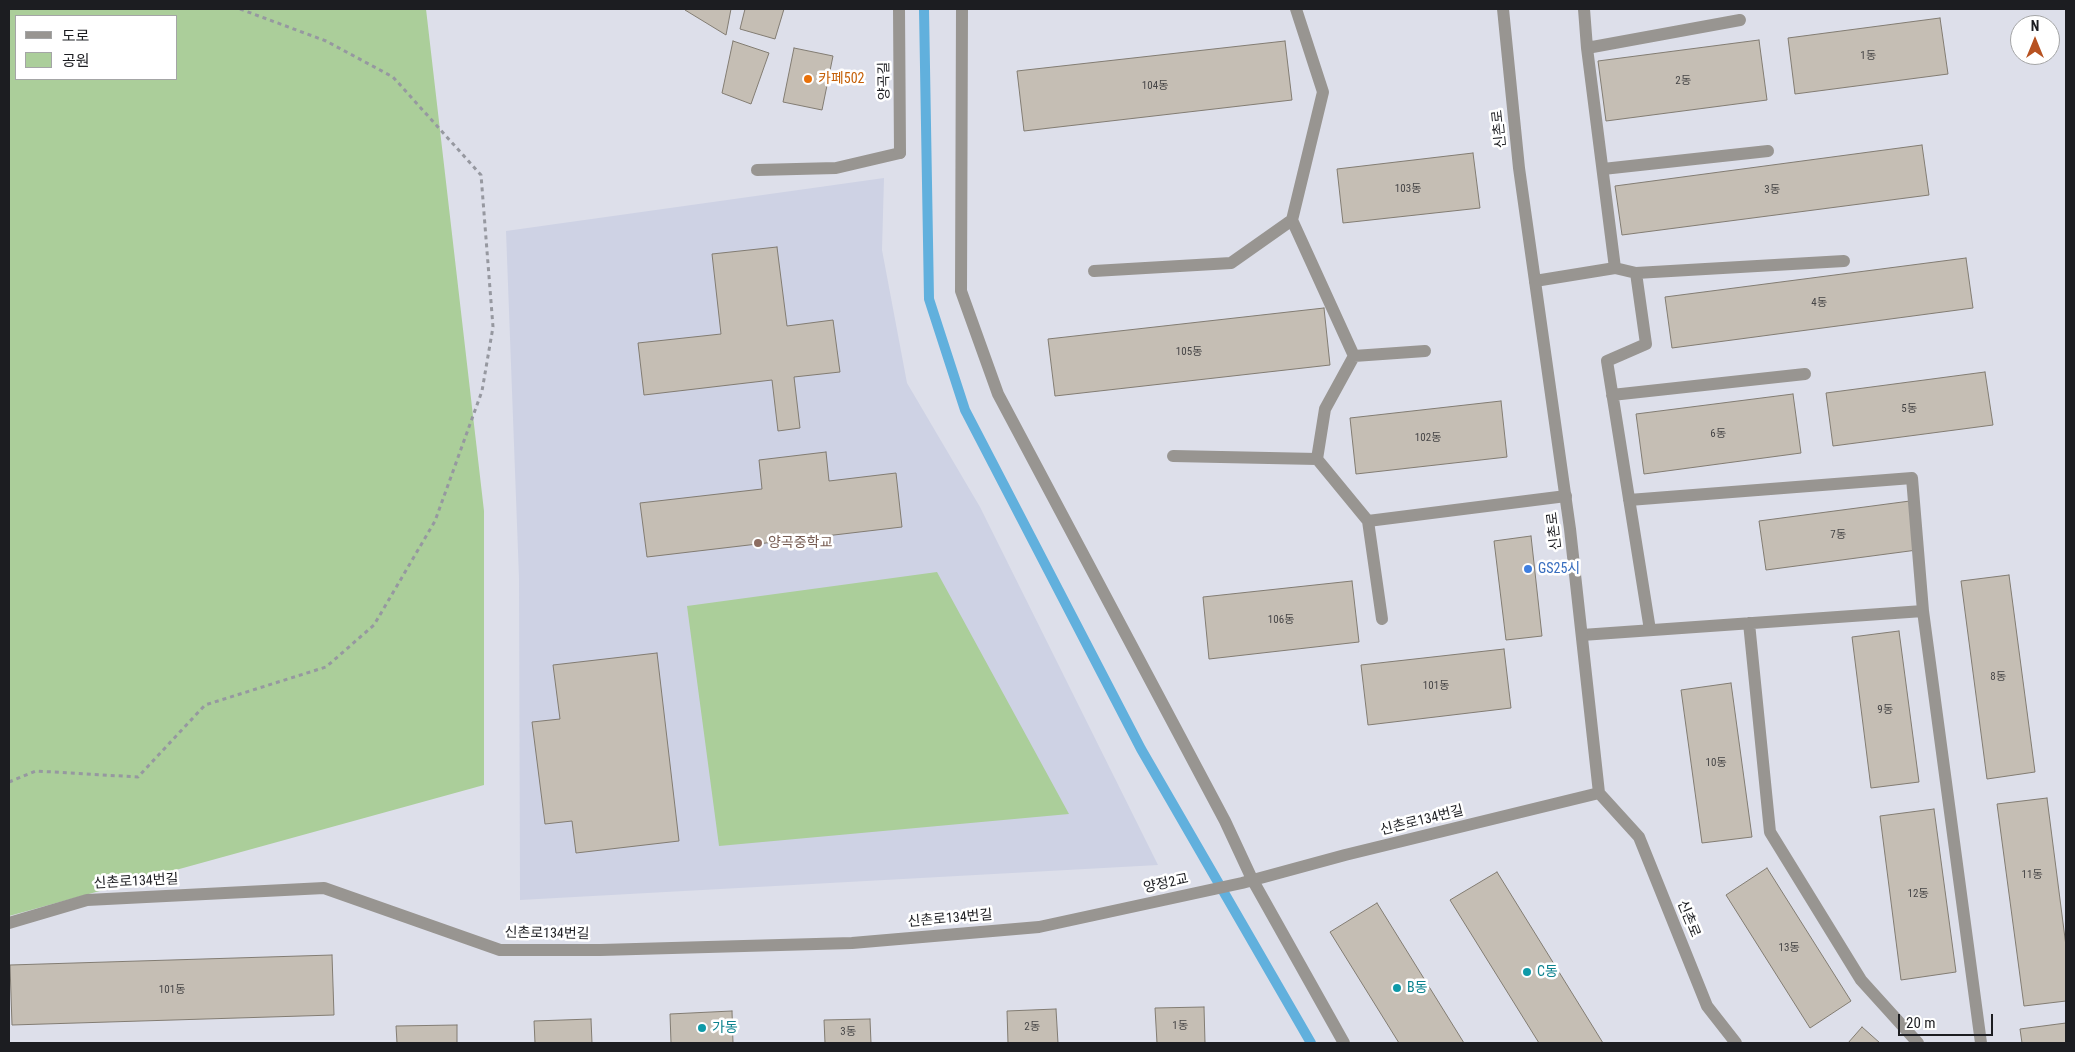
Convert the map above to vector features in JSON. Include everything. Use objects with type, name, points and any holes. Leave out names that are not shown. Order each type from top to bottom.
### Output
[{"type":"street","name":"양곡길","points":[[757,170],[836,168],[900,153],[899,9]]},
{"type":"street","points":[[962,9],[961,291],[998,394],[1226,821],[1247,881],[1344,1043]]},
{"type":"street","points":[[1296,9],[1323,92],[1292,220],[1354,356]]},
{"type":"street","name":"신촌로","points":[[1503,9],[1519,168],[1566,496],[1599,793],[1639,837],[1707,1006],[1736,1043]]},
{"type":"street","points":[[1584,9],[1587,48],[1616,268]]},
{"type":"street","points":[[1587,48],[1740,20]]},
{"type":"street","points":[[1603,169],[1768,151]]},
{"type":"street","points":[[1094,271],[1231,263],[1292,220]]},
{"type":"street","points":[[1535,281],[1616,268],[1636,273],[1844,261]]},
{"type":"street","points":[[1636,273],[1646,344],[1607,362],[1650,630]]},
{"type":"street","points":[[1354,356],[1425,352]]},
{"type":"street","points":[[1317,459],[1325,409],[1354,356]]},
{"type":"street","points":[[1612,395],[1805,374]]},
{"type":"street","points":[[1173,456],[1317,459],[1368,520],[1382,619]]},
{"type":"street","points":[[1629,500],[1912,478],[1923,611],[1981,1043]]},
{"type":"street","points":[[1368,520],[1566,496]]},
{"type":"street","points":[[1582,635],[1923,611]]},
{"type":"street","points":[[1749,623],[1770,832],[1861,980],[1918,1043]]},
{"type":"street","name":"신촌로134번길","points":[[1247,881],[1599,793]]},
{"type":"street","name":"양정2교","points":[[1096,914],[1247,881]]},
{"type":"street","name":"신촌로134번길","points":[[9,923],[87,900],[324,888],[500,950],[600,950],[852,943],[1039,927],[1096,914]]},
{"type":"path","points":[[9,782],[36,771],[138,776],[205,705],[326,667],[374,625],[435,520],[482,392],[494,327],[481,175],[393,77],[326,41],[240,9]]},
{"type":"shaded area","name":"양곡중학교","points":[[884,178],[882,250],[907,383],[980,507],[1158,865],[520,900],[519,578],[506,231]]},
{"type":"green space","points":[[9,9],[426,9],[484,511],[484,785],[9,916]]},
{"type":"green space","points":[[937,572],[1069,814],[719,846],[687,606]]},
{"type":"building","points":[[731,9],[726,35],[685,10]]},
{"type":"building","points":[[745,9],[784,9],[775,39],[740,29]]},
{"type":"building","points":[[1940,18],[1948,74],[1795,94],[1788,38]]},
{"type":"building","points":[[1759,40],[1767,100],[1606,121],[1598,61]]},
{"type":"building","points":[[733,41],[769,53],[751,104],[722,93]]},
{"type":"building","points":[[1285,41],[1292,100],[1024,131],[1017,71]]},
{"type":"building","name":"카페502","points":[[794,48],[833,56],[822,110],[783,102]]},
{"type":"building","points":[[1922,145],[1929,195],[1622,235],[1615,186]]},
{"type":"building","points":[[1473,153],[1480,208],[1343,223],[1337,169]]},
{"type":"building","points":[[777,247],[787,326],[833,320],[840,372],[794,377],[800,428],[778,431],[772,380],[644,395],[638,343],[721,334],[712,254]]},
{"type":"building","points":[[1966,258],[1973,308],[1672,348],[1665,297]]},
{"type":"building","points":[[1324,308],[1330,365],[1055,396],[1048,339]]},
{"type":"building","points":[[1985,372],[1993,425],[1833,446],[1826,393]]},
{"type":"building","points":[[1793,394],[1801,453],[1644,474],[1636,414]]},
{"type":"building","points":[[1501,401],[1507,457],[1356,474],[1350,418]]},
{"type":"building","points":[[826,452],[829,481],[896,473],[902,527],[647,557],[640,503],[762,489],[759,460]]},
{"type":"building","points":[[1910,501],[1917,550],[1766,570],[1759,521]]},
{"type":"building","points":[[1531,536],[1542,636],[1506,640],[1494,541]]},
{"type":"building","points":[[2009,575],[2035,772],[1987,779],[1961,581]]},
{"type":"building","points":[[1352,581],[1359,642],[1209,659],[1203,597]]},
{"type":"building","points":[[1899,631],[1919,782],[1871,788],[1852,637]]},
{"type":"building","points":[[1504,649],[1511,708],[1368,725],[1361,665]]},
{"type":"building","points":[[657,653],[679,841],[576,853],[572,821],[545,824],[532,722],[560,719],[553,665]]},
{"type":"building","points":[[1731,683],[1752,837],[1702,843],[1681,690]]},
{"type":"building","points":[[2047,798],[2066,946],[2066,1001],[2024,1006],[1997,804]]},
{"type":"building","points":[[1934,809],[1956,972],[1901,980],[1880,816]]},
{"type":"building","points":[[1767,868],[1851,1001],[1810,1028],[1726,895]]},
{"type":"building","name":"C동","points":[[1497,872],[1603,1043],[1539,1043],[1450,900]]},
{"type":"building","name":"B동","points":[[1377,903],[1464,1043],[1399,1043],[1330,932]]},
{"type":"building","points":[[332,955],[334,1015],[12,1025],[10,965]]},
{"type":"building","points":[[1204,1007],[1205,1043],[1157,1043],[1155,1008]]},
{"type":"building","points":[[1056,1009],[1058,1043],[1008,1043],[1007,1011]]},
{"type":"building","name":"가동","points":[[732,1011],[733,1043],[671,1043],[670,1014]]},
{"type":"building","points":[[591,1019],[592,1043],[535,1043],[534,1021]]},
{"type":"building","points":[[870,1019],[871,1043],[825,1043],[824,1020]]},
{"type":"building","points":[[2066,1023],[2066,1043],[2022,1043],[2020,1029]]},
{"type":"building","points":[[457,1025],[457,1043],[397,1043],[396,1026]]},
{"type":"building","points":[[1862,1027],[1880,1043],[1848,1043]]},
{"type":"waterway","points":[[924,9],[929,299],[965,410],[1141,749],[1311,1043]]},
{"type":"place","name":"카페502","points":[[808,79]]},
{"type":"place","name":"양곡중학교","points":[[758,543]]},
{"type":"place","name":"GS25시","points":[[1528,569]]},
{"type":"place","name":"C동","points":[[1527,972]]},
{"type":"place","name":"B동","points":[[1397,988]]},
{"type":"place","name":"가동","points":[[702,1028]]}]
